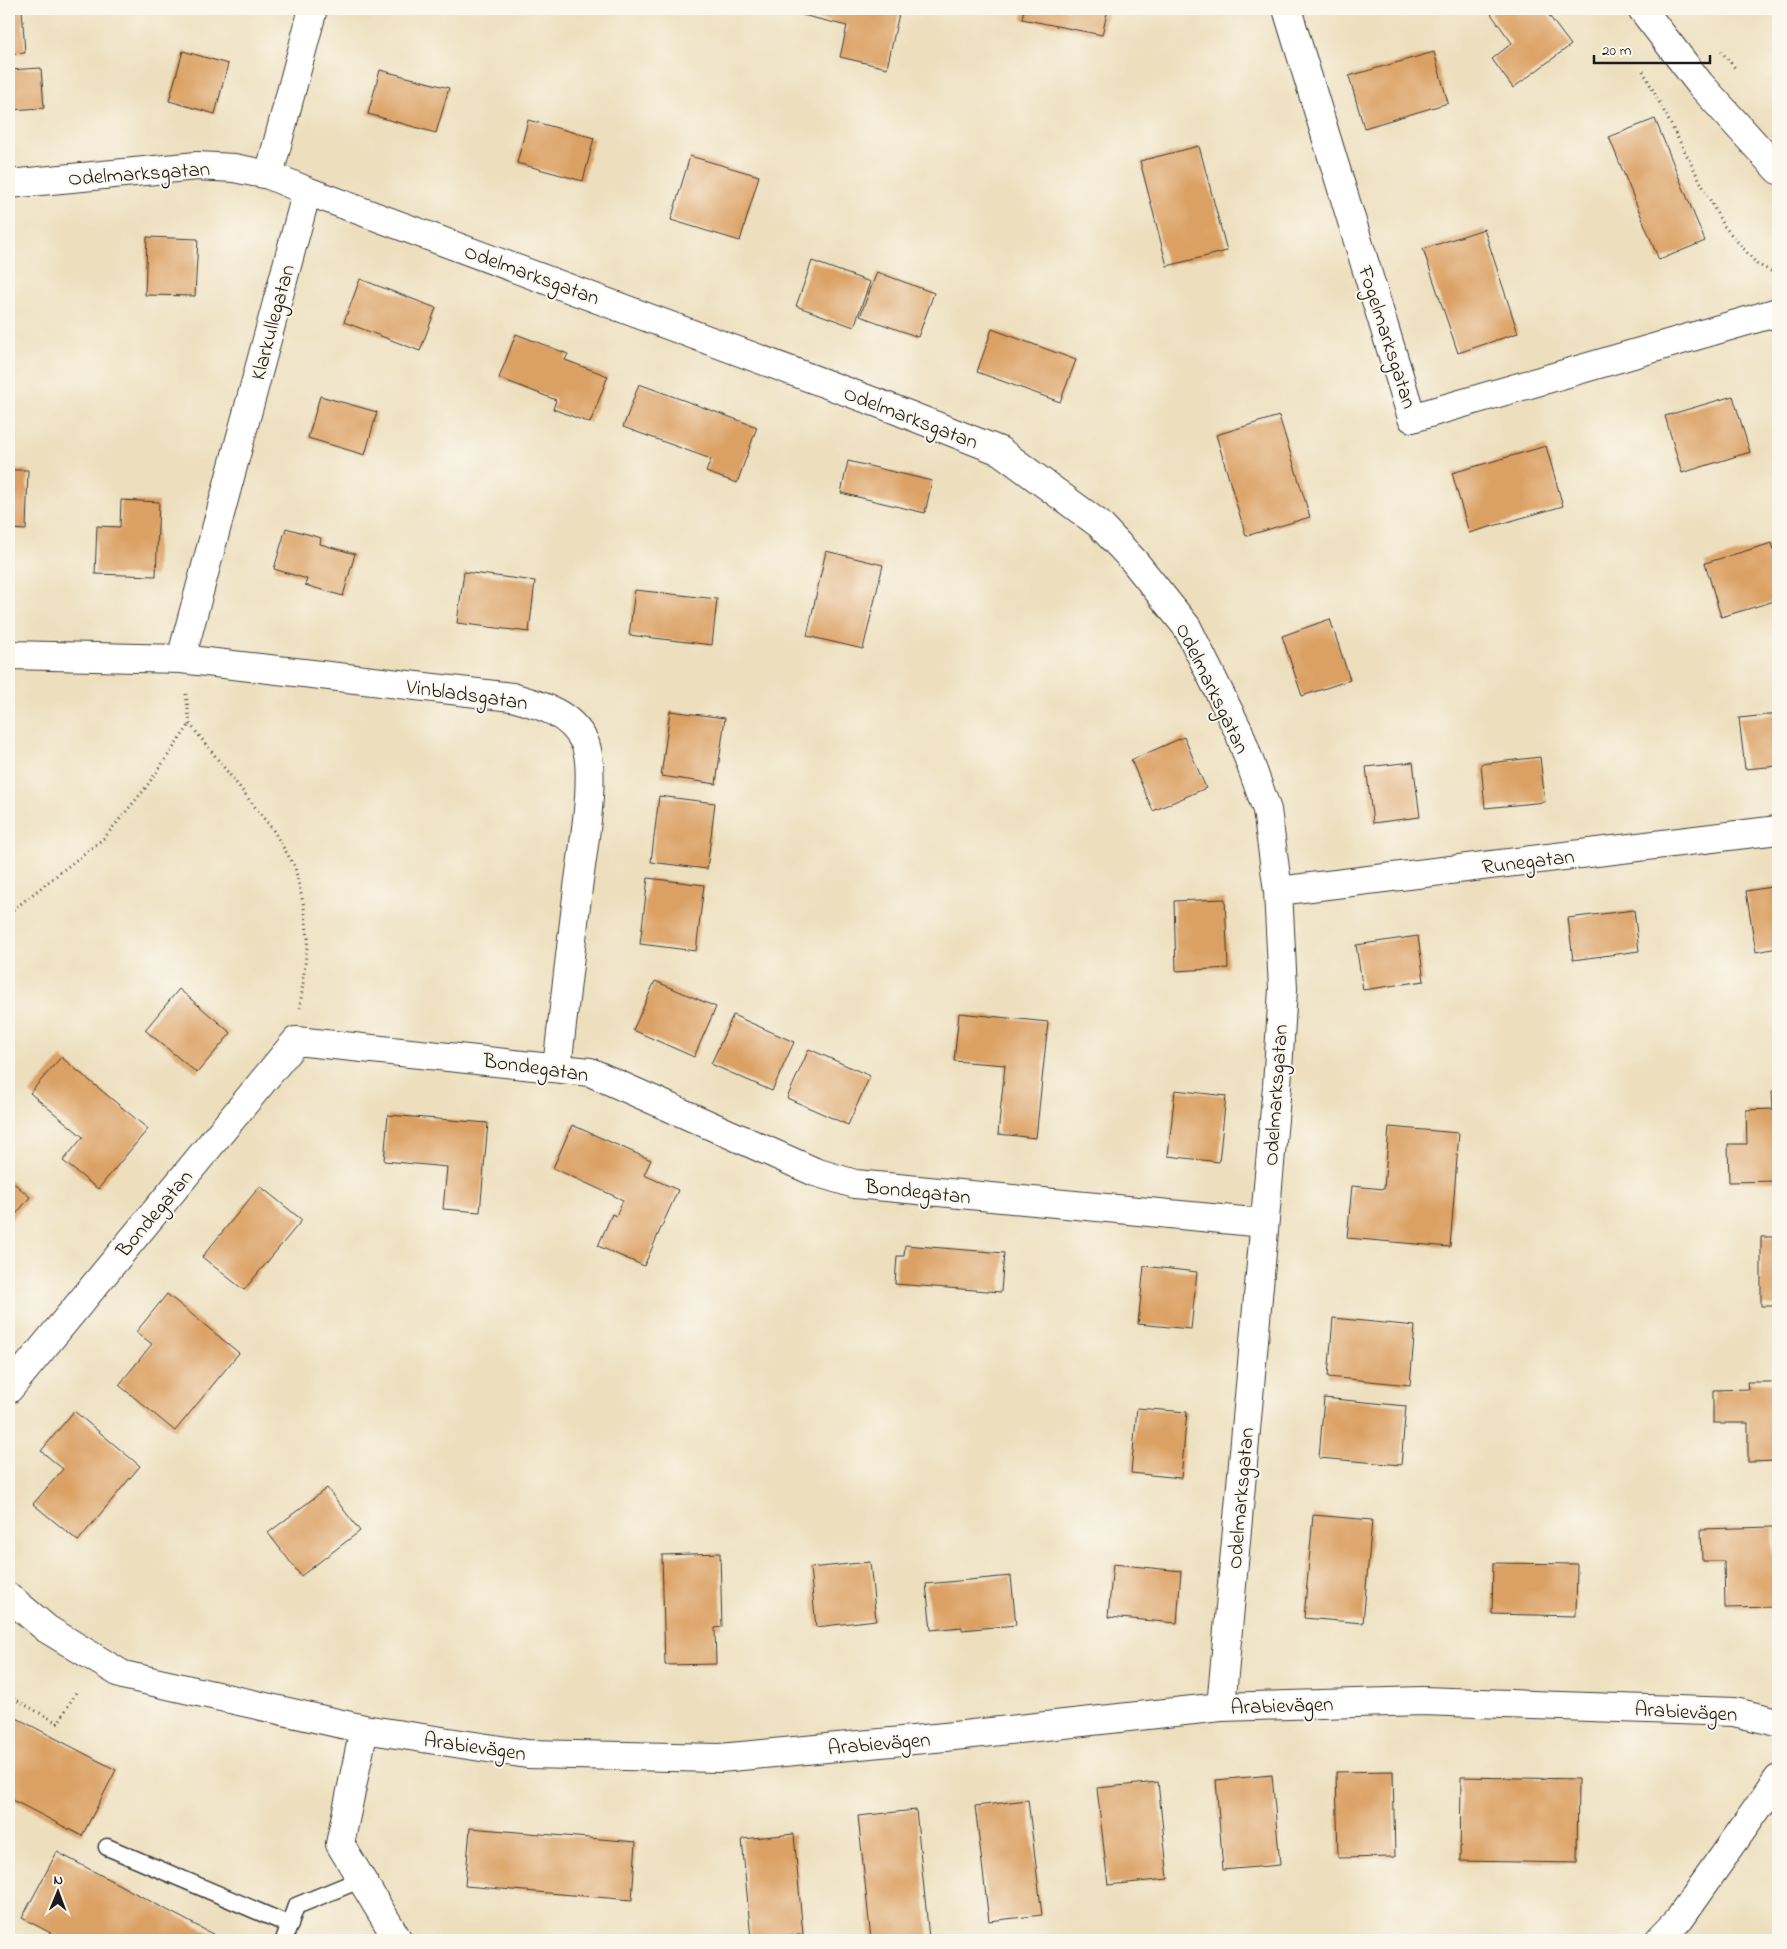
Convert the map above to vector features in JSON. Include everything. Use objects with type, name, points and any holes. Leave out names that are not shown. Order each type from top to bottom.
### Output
[{"type":"street","points":[[307,191],[269,175],[313,9]]},
{"type":"street","name":"Fogelmarksgatan","points":[[1287,9],[1412,418],[1778,312]]},
{"type":"street","points":[[1642,9],[1700,84],[1778,170]]},
{"type":"street","name":"Odelmarksgatan","points":[[9,184],[197,166],[234,168],[269,175]]},
{"type":"street","name":"Odelmarksgatan","points":[[307,191],[882,405],[1000,451],[1099,524],[1134,561],[1187,627],[1239,732],[1267,810],[1278,891],[1283,989],[1278,1086],[1221,1707]]},
{"type":"street","name":"Klarkullegatan","points":[[181,659],[307,191]]},
{"type":"street","name":"Vinbladsgatan","points":[[9,655],[181,659],[512,698],[548,706],[568,720],[585,742],[590,767],[587,812],[557,1067]]},
{"type":"street","name":"Runegatan","points":[[1278,891],[1778,830]]},
{"type":"street","name":"Bondegatan","points":[[9,1389],[296,1041],[557,1067],[590,1072],[815,1172],[855,1184],[909,1191],[1264,1223]]},
{"type":"street","name":"Arabievägen","points":[[9,1597],[47,1629],[123,1675],[364,1729],[527,1754],[720,1758],[945,1737],[1221,1707],[1422,1700],[1734,1712],[1778,1722]]},
{"type":"street","points":[[364,1729],[340,1844],[398,1940]]},
{"type":"street","points":[[1659,1940],[1680,1918],[1778,1779]]},
{"type":"lane","points":[[107,1846],[287,1933],[296,1906],[362,1880]]},
{"type":"path","points":[[1718,47],[1737,70]]},
{"type":"path","points":[[1642,71],[1723,225],[1757,264],[1778,275]]},
{"type":"path","points":[[1767,104],[1778,115]]},
{"type":"path","points":[[181,659],[190,724],[274,830],[295,867],[304,907],[308,938],[296,1041]]},
{"type":"path","points":[[9,913],[104,838],[144,790],[190,724]]},
{"type":"path","points":[[9,1696],[58,1723],[77,1691]]},
{"type":"building","points":[[9,9],[22,9],[25,53],[9,54]]},
{"type":"building","points":[[778,9],[900,9],[887,68],[840,57],[847,26]]},
{"type":"building","points":[[1024,9],[1108,9],[1102,35],[1022,19]]},
{"type":"building","points":[[1498,9],[1544,9],[1571,45],[1513,88],[1492,59],[1512,43],[1491,14]]},
{"type":"building","points":[[183,51],[228,64],[215,114],[169,101]]},
{"type":"building","points":[[1434,52],[1448,103],[1364,128],[1349,76]]},
{"type":"building","points":[[41,68],[44,108],[9,110],[9,70]]},
{"type":"building","points":[[380,70],[449,88],[436,133],[368,114]]},
{"type":"building","points":[[1655,119],[1705,241],[1659,260],[1609,137]]},
{"type":"building","points":[[528,120],[594,138],[583,181],[517,163]]},
{"type":"building","points":[[1199,146],[1227,251],[1167,266],[1140,161]]},
{"type":"building","points":[[690,156],[759,176],[740,241],[671,220]]},
{"type":"building","points":[[1484,229],[1518,333],[1458,353],[1423,249]]},
{"type":"building","points":[[147,237],[198,239],[195,296],[145,295]]},
{"type":"building","points":[[812,261],[870,282],[854,327],[796,306]]},
{"type":"building","points":[[877,272],[934,293],[918,337],[860,316]]},
{"type":"building","points":[[360,279],[436,308],[420,351],[344,322]]},
{"type":"building","points":[[9,320],[11,320],[10,334],[9,334]]},
{"type":"building","points":[[992,329],[1076,360],[1060,402],[977,372]]},
{"type":"building","points":[[516,334],[568,354],[565,360],[608,376],[590,423],[553,409],[556,400],[499,378]]},
{"type":"building","points":[[639,384],[757,427],[737,483],[706,472],[711,459],[623,427]]},
{"type":"building","points":[[320,396],[377,412],[365,455],[308,438]]},
{"type":"building","points":[[1733,396],[1750,452],[1682,473],[1665,416]]},
{"type":"building","points":[[1279,416],[1310,517],[1246,536],[1216,435]]},
{"type":"building","points":[[1546,446],[1563,506],[1469,533],[1452,473]]},
{"type":"building","points":[[848,461],[932,481],[925,513],[841,493]]},
{"type":"building","points":[[9,470],[28,470],[26,530],[9,529]]},
{"type":"building","points":[[121,500],[159,502],[156,576],[95,574],[97,526],[120,527]]},
{"type":"building","points":[[286,528],[321,538],[320,544],[355,554],[343,596],[305,585],[307,579],[274,569]]},
{"type":"building","points":[[1772,543],[1778,563],[1778,600],[1721,617],[1705,563]]},
{"type":"building","points":[[826,551],[883,565],[863,649],[807,636]]},
{"type":"building","points":[[464,572],[535,581],[529,632],[457,623]]},
{"type":"building","points":[[635,590],[717,599],[712,645],[629,635]]},
{"type":"building","points":[[1330,619],[1350,680],[1302,696],[1282,636]]},
{"type":"building","points":[[670,711],[725,718],[716,784],[661,776]]},
{"type":"building","points":[[1778,714],[1778,766],[1745,769],[1739,718]]},
{"type":"building","points":[[1184,737],[1206,788],[1153,811],[1131,760]]},
{"type":"building","points":[[1540,757],[1545,802],[1485,808],[1481,764]]},
{"type":"building","points":[[1413,762],[1420,817],[1373,823],[1366,767]]},
{"type":"building","points":[[659,796],[715,803],[707,869],[651,862]]},
{"type":"building","points":[[648,878],[704,885],[696,951],[640,944]]},
{"type":"building","points":[[1778,886],[1778,948],[1756,952],[1746,891]]},
{"type":"building","points":[[1225,899],[1228,968],[1176,971],[1174,901]]},
{"type":"building","points":[[1634,910],[1639,951],[1573,960],[1568,918]]},
{"type":"building","points":[[1418,936],[1424,981],[1363,990],[1356,945]]},
{"type":"building","points":[[655,981],[716,1007],[694,1057],[633,1030]]},
{"type":"building","points":[[179,989],[231,1033],[197,1073],[145,1030]]},
{"type":"building","points":[[959,1013],[1048,1022],[1036,1138],[998,1134],[1005,1065],[954,1061]]},
{"type":"building","points":[[733,1015],[794,1042],[772,1091],[711,1064]]},
{"type":"building","points":[[809,1049],[870,1076],[848,1125],[787,1098]]},
{"type":"building","points":[[61,1057],[148,1129],[98,1189],[63,1161],[83,1137],[30,1093]]},
{"type":"building","points":[[1175,1090],[1226,1096],[1219,1162],[1168,1156]]},
{"type":"building","points":[[1772,1091],[1778,1091],[1778,1181],[1729,1182],[1728,1144],[1747,1144],[1746,1110],[1773,1109]]},
{"type":"building","points":[[388,1115],[488,1123],[480,1212],[443,1209],[447,1167],[384,1161]]},
{"type":"building","points":[[572,1125],[651,1160],[644,1175],[678,1190],[644,1266],[598,1246],[612,1214],[616,1216],[623,1200],[553,1168]]},
{"type":"building","points":[[1389,1127],[1459,1133],[1450,1247],[1347,1238],[1352,1186],[1384,1189]]},
{"type":"building","points":[[9,1179],[30,1197],[9,1223]]},
{"type":"building","points":[[260,1186],[302,1220],[244,1290],[202,1257]]},
{"type":"building","points":[[1761,1237],[1778,1237],[1778,1306],[1761,1306]]},
{"type":"building","points":[[905,1245],[1004,1253],[1001,1292],[895,1284],[897,1256],[904,1256]]},
{"type":"building","points":[[1144,1266],[1197,1272],[1191,1329],[1138,1324]]},
{"type":"building","points":[[167,1294],[239,1353],[175,1431],[119,1385],[152,1344],[136,1332]]},
{"type":"building","points":[[1333,1318],[1415,1326],[1410,1385],[1328,1377]]},
{"type":"building","points":[[1747,1382],[1778,1382],[1778,1461],[1748,1462],[1748,1423],[1713,1423],[1713,1390],[1748,1389]]},
{"type":"building","points":[[1324,1398],[1406,1406],[1401,1465],[1319,1458]]},
{"type":"building","points":[[1137,1408],[1187,1412],[1181,1478],[1131,1473]]},
{"type":"building","points":[[74,1411],[140,1466],[78,1541],[33,1504],[63,1469],[41,1451]]},
{"type":"building","points":[[327,1488],[360,1531],[301,1576],[268,1533]]},
{"type":"building","points":[[1313,1515],[1372,1520],[1363,1623],[1304,1618]]},
{"type":"building","points":[[1772,1527],[1773,1560],[1778,1560],[1778,1607],[1725,1608],[1724,1561],[1702,1561],[1701,1529]]},
{"type":"building","points":[[720,1553],[722,1627],[715,1628],[716,1664],[665,1665],[662,1555]]},
{"type":"building","points":[[870,1562],[876,1620],[816,1627],[810,1568]]},
{"type":"building","points":[[1493,1563],[1577,1564],[1576,1616],[1492,1614]]},
{"type":"building","points":[[1113,1564],[1181,1571],[1177,1623],[1108,1617]]},
{"type":"building","points":[[1011,1576],[1016,1625],[962,1630],[962,1627],[931,1630],[926,1584]]},
{"type":"building","points":[[9,1714],[116,1770],[82,1836],[9,1798]]},
{"type":"building","points":[[1393,1771],[1395,1857],[1338,1858],[1336,1772]]},
{"type":"building","points":[[1272,1775],[1280,1865],[1223,1870],[1216,1780]]},
{"type":"building","points":[[1461,1777],[1578,1779],[1577,1863],[1460,1861]]},
{"type":"building","points":[[1158,1782],[1168,1879],[1108,1885],[1097,1788]]},
{"type":"building","points":[[1028,1800],[1042,1915],[989,1921],[975,1806]]},
{"type":"building","points":[[916,1810],[929,1938],[871,1940],[858,1816]]},
{"type":"building","points":[[470,1828],[636,1842],[632,1900],[465,1886]]},
{"type":"building","points":[[794,1834],[803,1934],[751,1939],[742,1839]]},
{"type":"building","points":[[57,1852],[224,1940],[64,1940],[22,1918]]}]
